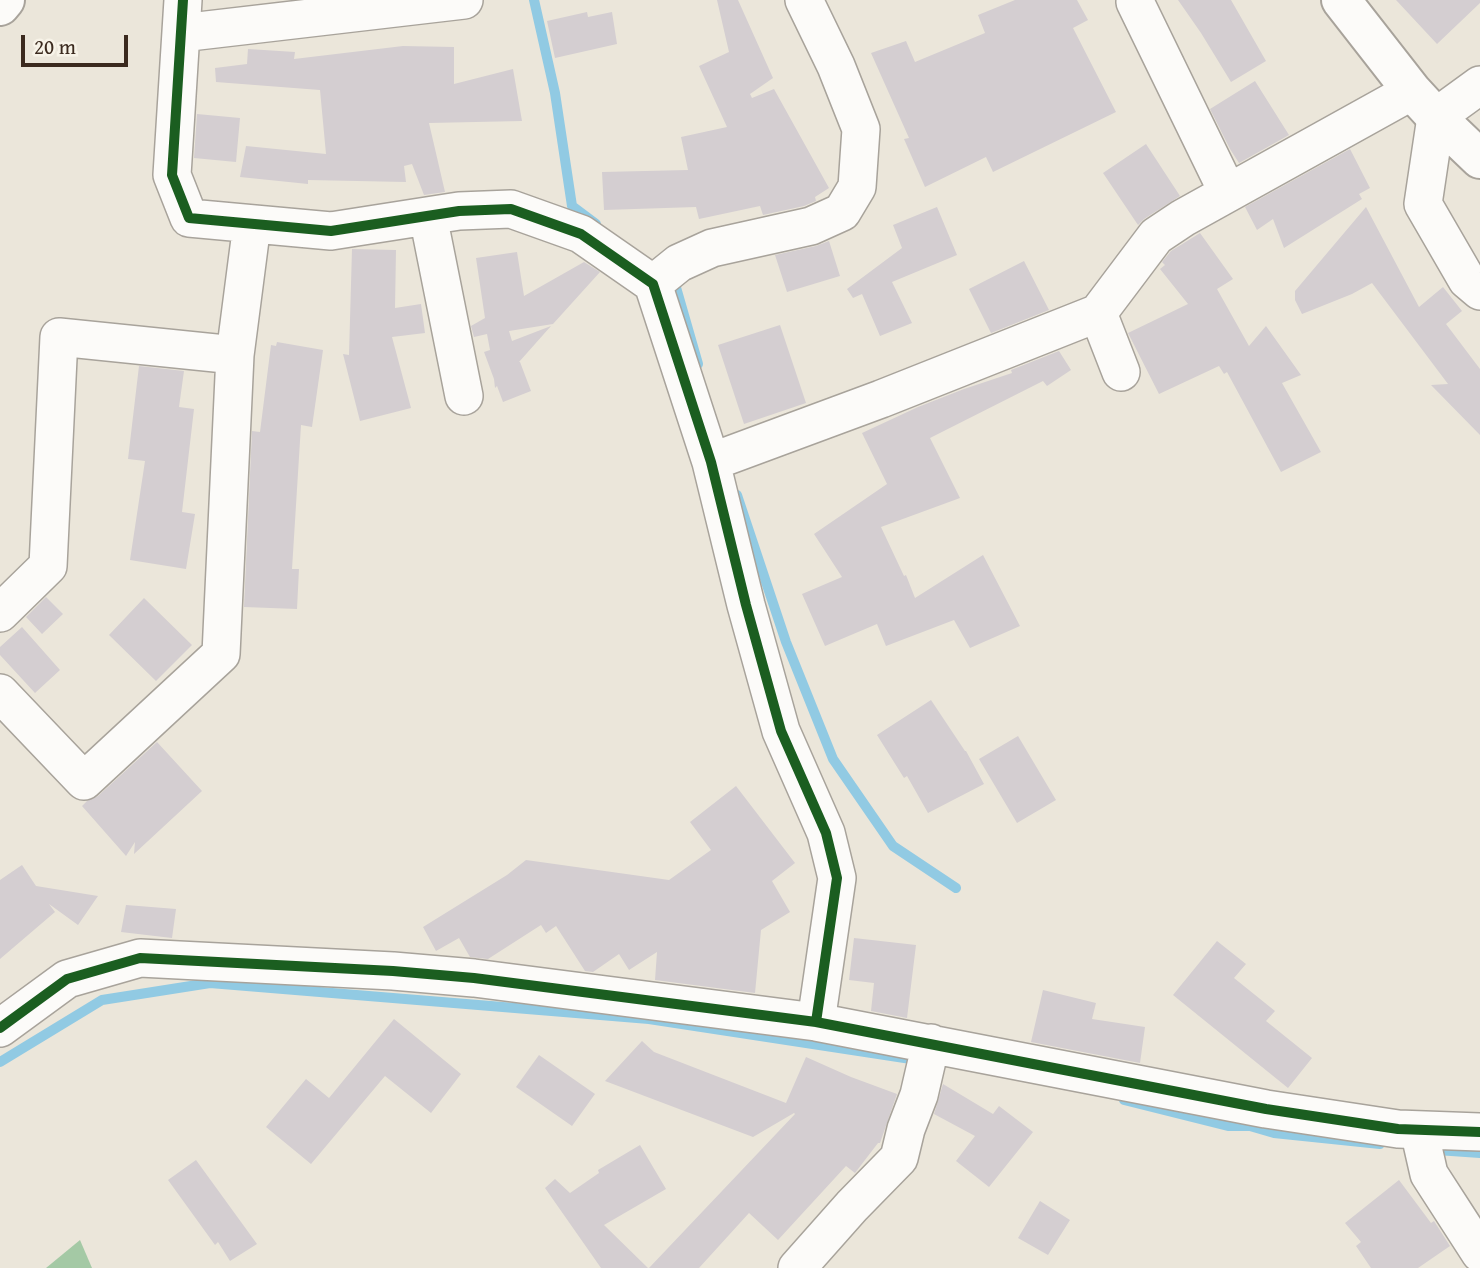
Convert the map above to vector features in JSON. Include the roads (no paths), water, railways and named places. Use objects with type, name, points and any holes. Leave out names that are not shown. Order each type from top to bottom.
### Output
[{"type":"main road","points":[[0,6],[5,0]]},
{"type":"main road","points":[[1341,0],[1424,104],[1480,159]]},
{"type":"street","points":[[464,0],[182,17],[172,175],[189,218],[331,231],[459,211],[511,209],[581,234],[666,274]]},
{"type":"street","points":[[666,274],[712,248],[811,226],[842,212],[857,187],[862,129],[836,66],[804,0]]},
{"type":"street","points":[[1135,2],[1228,193]]},
{"type":"street","points":[[711,463],[1098,313],[1156,236],[1183,218],[1228,193],[1424,104],[1480,85]]},
{"type":"street","points":[[1424,104],[1423,204],[1467,280],[1480,291]]},
{"type":"street","points":[[428,216],[464,396]]},
{"type":"street","points":[[0,693],[84,781],[221,654],[235,355],[252,224]]},
{"type":"street","points":[[666,274],[746,605],[781,731],[826,834],[837,878],[816,1023]]},
{"type":"street","points":[[1098,313],[1121,372]]},
{"type":"street","points":[[0,613],[48,566],[59,337],[235,355]]},
{"type":"street","points":[[0,1028],[67,979],[140,958],[393,971],[474,978],[816,1023],[1266,1109],[1398,1129],[1480,1132]]},
{"type":"street","points":[[797,1268],[852,1206],[900,1158],[931,1044]]},
{"type":"street","points":[[1419,1130],[1429,1174],[1480,1254]]},
{"type":"waterway","points":[[534,0],[555,93],[572,206],[596,224]]},
{"type":"waterway","points":[[668,279],[675,284],[698,364]]},
{"type":"waterway","points":[[737,495],[786,642],[833,759],[893,846],[956,888]]},
{"type":"waterway","points":[[0,1062],[102,1000],[210,983],[649,1019],[911,1059]]},
{"type":"waterway","points":[[1124,1100],[1228,1126],[1250,1126],[1274,1133],[1380,1144]]},
{"type":"waterway","points":[[1437,1150],[1480,1153]]}]
